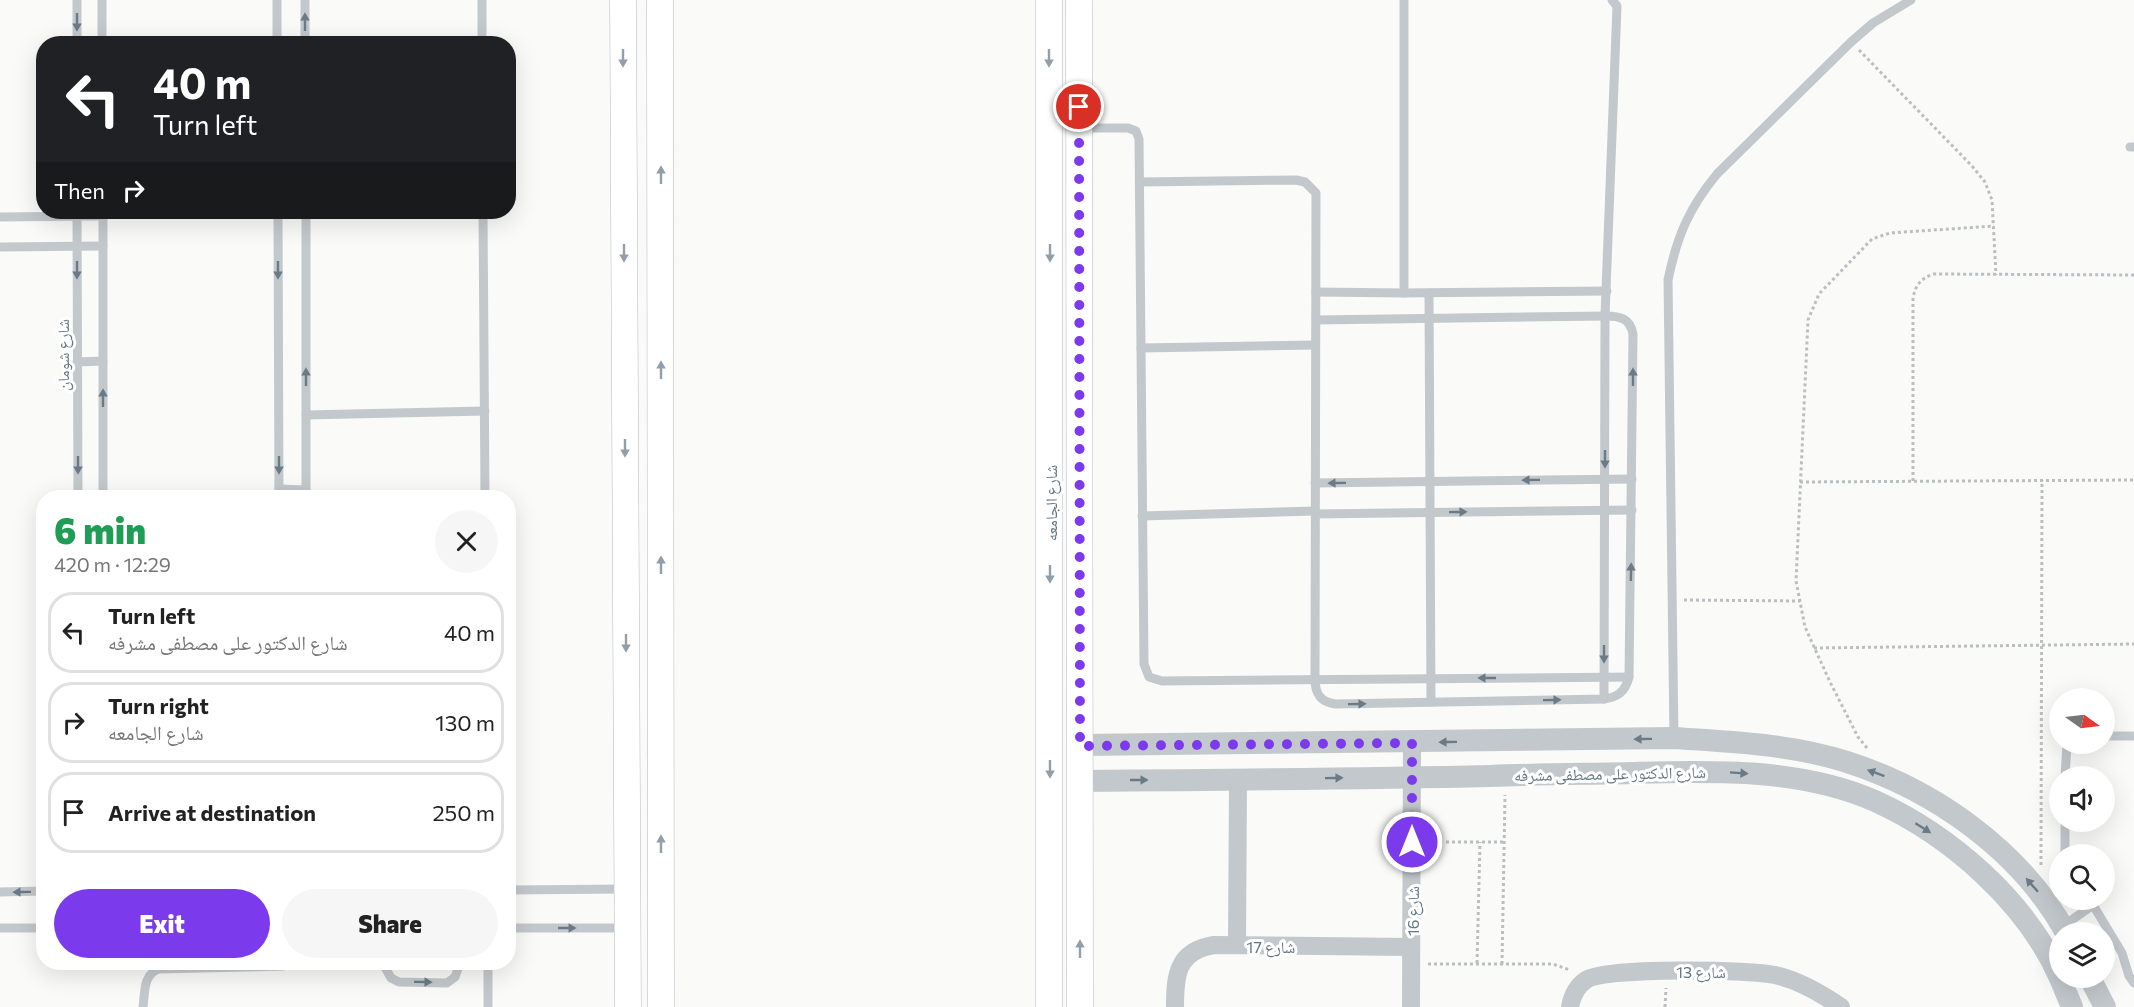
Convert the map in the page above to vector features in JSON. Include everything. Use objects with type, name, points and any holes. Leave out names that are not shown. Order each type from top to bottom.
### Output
[{"type":"main road","points":[[623,0],[628,1007]]},
{"type":"main road","points":[[660,0],[662,1007]]},
{"type":"main road","name":"شارع الجامعه","points":[[1049,0],[1051,333],[1049,1007]]},
{"type":"main road","name":"شارع الجامعه","points":[[1079,0],[1080,1007]]},
{"type":"main road","points":[[1051,333],[1080,333]]},
{"type":"main road","points":[[627,889],[661,888]]},
{"type":"main road","points":[[628,928],[662,928]]},
{"type":"street","name":"شارع الدكتور على مصطفى مشرفه","points":[[1080,746],[1674,738],[1756,744],[1802,752],[1846,762],[1893,779],[1935,801],[1978,832],[2015,865],[2041,896],[2059,922]]},
{"type":"street","name":"شارع 16","points":[[1411,1007],[1412,743]]},
{"type":"street","name":"شارع الدكتور على مصطفى مشرفه","points":[[1080,781],[1704,771],[1794,778],[1874,801],[1930,832],[1962,855],[1998,889],[2030,927],[2049,959]]},
{"type":"street","points":[[1237,945],[1238,780]]},
{"type":"street","name":"شارع 17","points":[[1175,1007],[1175,984],[1178,972],[1183,961],[1202,947],[1237,945],[1411,955]]},
{"type":"street","name":"شارع 13","points":[[1586,980],[1598,974],[1610,973],[1755,972],[1800,983],[1821,993],[1841,1007]]},
{"type":"street","points":[[1570,1007],[1578,988],[1586,980]]},
{"type":"street","name":"شارع الدكتور على مصطفى مشرفه","points":[[2064,988],[2072,1007]]},
{"type":"street","points":[[2095,988],[2104,1007]]},
{"type":"lane","points":[[77,0],[77,36]]},
{"type":"lane","points":[[102,0],[102,36]]},
{"type":"lane","points":[[277,0],[277,36]]},
{"type":"lane","points":[[305,0],[305,36]]},
{"type":"lane","points":[[482,0],[482,36]]},
{"type":"lane","points":[[1404,0],[1404,293]]},
{"type":"lane","points":[[1604,699],[1605,316],[1617,6],[1612,0]]},
{"type":"lane","points":[[1674,738],[1668,280],[1674,250],[1684,223],[1698,197],[1717,174],[1851,42],[1873,23],[1911,0]]},
{"type":"lane","points":[[1080,128],[1128,128],[1136,131],[1139,139],[1144,664],[1149,677],[1162,681],[1629,677]]},
{"type":"lane","points":[[1140,182],[1296,180],[1305,182],[1316,193],[1315,679],[1317,694],[1328,703],[1604,699],[1621,694],[1627,686],[1629,677],[1632,327],[1621,317],[1605,316],[1316,320]]},
{"type":"lane","points":[[0,217],[36,216]]},
{"type":"lane","name":"شارع شومان","points":[[77,219],[78,490]]},
{"type":"lane","points":[[103,219],[103,490]]},
{"type":"lane","points":[[278,219],[279,490]]},
{"type":"lane","points":[[306,219],[306,490]]},
{"type":"lane","points":[[483,219],[485,490]]},
{"type":"lane","points":[[0,247],[103,246]]},
{"type":"lane","points":[[1316,292],[1607,291]]},
{"type":"lane","points":[[1429,293],[1431,702]]},
{"type":"lane","points":[[1141,348],[1315,345]]},
{"type":"lane","points":[[77,363],[103,360]]},
{"type":"lane","points":[[306,416],[484,411]]},
{"type":"lane","points":[[1315,483],[1632,478]]},
{"type":"lane","points":[[1142,516],[1632,510]]},
{"type":"lane","points":[[2115,736],[2134,736]]},
{"type":"lane","points":[[516,890],[627,889]]},
{"type":"lane","points":[[0,892],[36,891]]},
{"type":"lane","points":[[2072,922],[2085,910]]},
{"type":"lane","points":[[2096,910],[2122,953],[2129,976],[2134,983]]},
{"type":"lane","points":[[0,928],[36,928]]},
{"type":"lane","points":[[516,928],[628,928]]},
{"type":"lane","points":[[142,1007],[147,980],[152,970]]},
{"type":"lane","points":[[387,970],[391,978],[399,982],[447,983],[455,977],[458,970]]},
{"type":"lane","points":[[488,970],[488,1007]]},
{"type":"path","points":[[1851,42],[1972,166],[1984,182],[1992,200],[1996,275]]},
{"type":"path","points":[[1872,754],[1858,737],[1814,648],[1805,627],[1796,581],[1808,320],[1819,294],[1872,239],[1890,232],[1994,226]]},
{"type":"path","points":[[1913,481],[1914,292],[1922,280],[1934,274],[2134,275]]},
{"type":"path","points":[[2041,896],[2042,480]]},
{"type":"path","points":[[1800,482],[2134,480]]},
{"type":"path","points":[[1673,600],[1800,601]]},
{"type":"path","points":[[1814,648],[2134,644]]},
{"type":"path","points":[[1502,964],[1506,775]]},
{"type":"path","points":[[1412,842],[1504,842]]},
{"type":"path","points":[[1477,964],[1480,842]]},
{"type":"path","points":[[1411,955],[1477,964],[1553,964],[1571,970],[1586,980]]},
{"type":"route","points":[[1079,107],[1080,746],[1412,743],[1412,842]]}]
